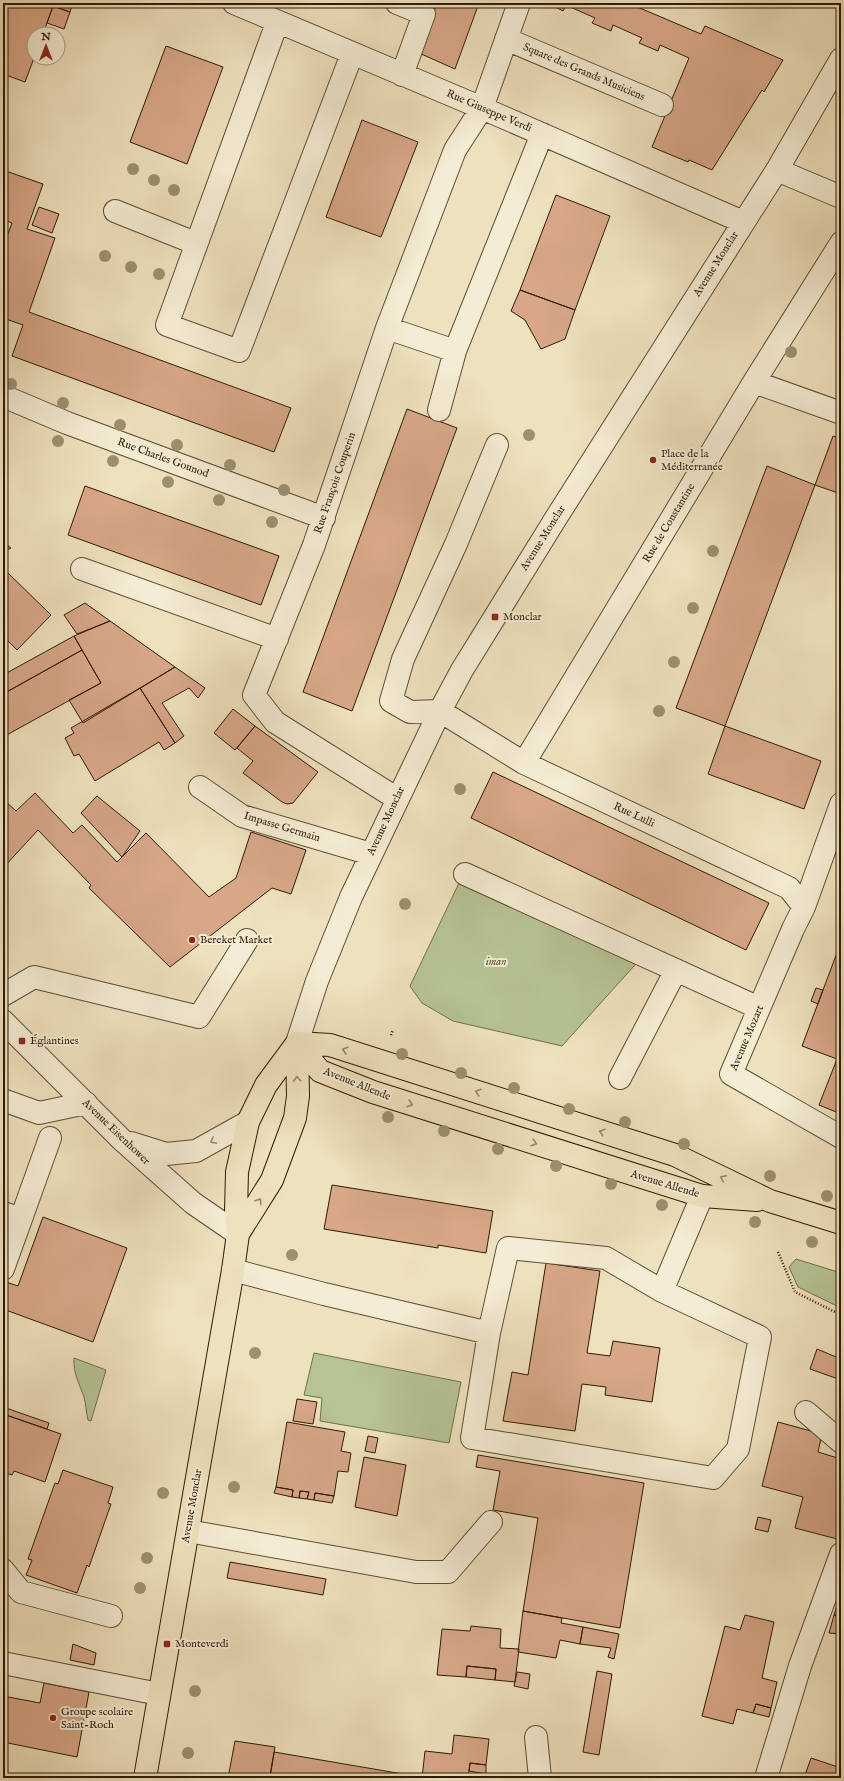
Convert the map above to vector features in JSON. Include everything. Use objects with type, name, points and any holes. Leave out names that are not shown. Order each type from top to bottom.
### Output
[{"type":"main road","name":"Avenue Monclar","points":[[145,1778],[233,1270],[238,1234],[236,1211],[237,1172],[248,1122],[266,1085],[297,1043]]},
{"type":"main road","name":"Avenue Monclar","points":[[238,1234],[272,1180],[295,1118],[298,1096],[297,1043]]},
{"type":"main road","name":"Avenue Allende","points":[[297,1043],[320,1071],[372,1092],[702,1196],[770,1201]]},
{"type":"main road","name":"Avenue Allende","points":[[297,1043],[330,1045],[675,1155],[770,1201],[841,1223]]},
{"type":"street","name":"Rue Giuseppe Verdi","points":[[234,3],[278,23],[482,108],[743,222]]},
{"type":"street","points":[[397,3],[424,14],[402,75]]},
{"type":"street","name":"Rue François Couperin","points":[[396,798],[275,722],[254,695],[278,639],[324,518],[387,328],[455,150],[482,108],[519,3]]},
{"type":"street","points":[[278,23],[195,243],[167,324],[239,352],[352,54]]},
{"type":"street","name":"Square des Grands Musiciens","points":[[506,39],[662,105]]},
{"type":"street","name":"Avenue Monclar","points":[[297,1043],[317,981],[351,897],[396,798],[462,670],[556,518],[777,170],[841,59]]},
{"type":"street","points":[[439,410],[455,351],[542,134]]},
{"type":"street","points":[[777,170],[841,197]]},
{"type":"street","points":[[115,211],[195,243]]},
{"type":"street","name":"Rue de Constantine","points":[[524,763],[754,382],[841,243]]},
{"type":"street","points":[[387,328],[455,351]]},
{"type":"street","points":[[754,382],[841,413]]},
{"type":"street","name":"Rue Charles Gounod","points":[[3,396],[67,423],[324,518]]},
{"type":"street","points":[[440,711],[410,712],[391,701],[402,659],[456,544],[497,445]]},
{"type":"street","points":[[82,569],[278,639]]},
{"type":"street","name":"Rue Lulli","points":[[440,711],[524,763],[789,888],[804,907]]},
{"type":"street","name":"Impasse Germain","points":[[200,787],[242,816],[371,854]]},
{"type":"street","points":[[804,907],[841,804]]},
{"type":"street","points":[[465,874],[759,1008]]},
{"type":"street","name":"Avenue Mozart","points":[[804,907],[793,929],[731,1074],[841,1137]]},
{"type":"street","points":[[3,995],[34,977],[199,1017],[247,940]]},
{"type":"street","points":[[620,1078],[676,970]]},
{"type":"street","name":"Avenue Eisenhower","points":[[3,1021],[122,1140],[192,1203],[238,1234]]},
{"type":"street","points":[[3,1100],[39,1113],[86,1103]]},
{"type":"street","points":[[122,1140],[166,1154],[196,1150],[248,1122]]},
{"type":"street","points":[[3,1269],[12,1216],[50,1138]]},
{"type":"street","points":[[662,1291],[702,1196]]},
{"type":"street","points":[[508,1248],[606,1258],[662,1291],[760,1336],[738,1449],[713,1478],[472,1438],[489,1333],[508,1248]]},
{"type":"street","points":[[233,1270],[324,1294],[489,1333]]},
{"type":"street","points":[[806,1412],[841,1442]]},
{"type":"street","points":[[188,1531],[416,1572],[448,1572],[491,1522]]},
{"type":"street","points":[[766,1778],[800,1666],[841,1554]]},
{"type":"street","points":[[3,1570],[21,1592],[111,1616]]},
{"type":"street","points":[[3,1663],[159,1694]]},
{"type":"street","points":[[536,1737],[540,1778]]},
{"type":"path","points":[[778,1252],[794,1292],[841,1314]]},
{"type":"green space","name":"iman","points":[[460,881],[643,956],[562,1046],[453,1021],[422,1003],[410,986]]},
{"type":"green space","points":[[796,1259],[841,1273],[841,1308],[798,1287],[789,1267]]},
{"type":"green space","points":[[314,1353],[461,1382],[449,1443],[320,1421],[322,1398],[304,1395]]},
{"type":"green space","points":[[74,1358],[106,1370],[91,1421],[88,1420],[84,1397],[75,1373]]},
{"type":"building","points":[[3,3],[73,3],[70,12],[53,6],[46,26],[26,26],[26,66],[31,66],[25,82],[3,74]]},
{"type":"building","points":[[437,3],[479,3],[455,69],[419,53]]},
{"type":"building","points":[[548,3],[628,3],[701,34],[705,26],[783,60],[764,92],[762,90],[712,170],[652,147],[689,58],[660,45],[658,51],[639,43],[642,38],[613,25],[611,31],[592,23],[595,18],[566,5],[563,11]]},
{"type":"building","points":[[53,6],[70,12],[65,26],[56,26],[47,23]]},
{"type":"building","points":[[166,46],[223,67],[187,164],[130,142]]},
{"type":"building","points":[[362,120],[418,142],[381,237],[326,217]]},
{"type":"building","points":[[3,170],[43,184],[27,229],[55,238],[29,312],[291,408],[274,452],[12,356],[23,325],[3,318],[3,247],[12,223],[3,219]]},
{"type":"building","points":[[556,195],[610,216],[575,310],[520,290]]},
{"type":"building","points":[[39,207],[59,214],[52,233],[32,225]]},
{"type":"building","points":[[520,290],[575,310],[565,339],[541,349],[525,320],[511,311]]},
{"type":"building","points":[[407,409],[457,428],[352,711],[303,692]]},
{"type":"building","points":[[833,436],[841,439],[841,494],[815,485]]},
{"type":"building","points":[[767,466],[815,485],[725,726],[676,708]]},
{"type":"building","points":[[85,486],[279,556],[261,605],[68,535]]},
{"type":"building","points":[[3,542],[11,548],[3,552]]},
{"type":"building","points":[[6,571],[51,615],[17,650],[3,636],[3,574]]},
{"type":"building","points":[[85,603],[110,621],[77,634],[64,615]]},
{"type":"building","points":[[110,621],[175,667],[83,723],[69,700],[101,683],[74,636]]},
{"type":"building","points":[[74,636],[82,650],[3,694],[3,675]]},
{"type":"building","points":[[82,650],[101,683],[3,737],[3,694]]},
{"type":"building","points":[[175,667],[205,688],[198,698],[189,688],[162,703],[184,736],[175,743],[140,688]]},
{"type":"building","points":[[140,688],[175,743],[164,750],[159,742],[95,781],[79,754],[74,756],[65,738],[74,733],[71,728]]},
{"type":"building","points":[[233,709],[255,726],[235,750],[214,733]]},
{"type":"building","points":[[255,726],[318,772],[293,803],[287,804],[282,802],[243,773],[253,761],[237,748]]},
{"type":"building","points":[[725,726],[821,761],[804,809],[708,774]]},
{"type":"building","points":[[493,772],[769,903],[746,950],[471,818]]},
{"type":"building","points":[[35,793],[73,833],[82,825],[117,862],[146,833],[209,897],[236,878],[251,832],[306,850],[291,894],[272,888],[170,967],[89,888],[91,885],[38,830],[3,868],[3,799],[16,811]]},
{"type":"building","points":[[97,796],[140,831],[122,857],[81,813]]},
{"type":"building","points":[[838,950],[841,951],[841,1114],[819,1105],[837,1059],[802,1046]]},
{"type":"building","points":[[816,988],[823,990],[818,1004],[811,1001]]},
{"type":"building","points":[[332,1185],[493,1211],[486,1253],[438,1245],[438,1248],[324,1229]]},
{"type":"building","points":[[43,1217],[127,1248],[93,1342],[3,1309],[3,1281],[18,1286]]},
{"type":"building","points":[[546,1263],[600,1271],[587,1353],[610,1356],[613,1341],[660,1348],[652,1402],[605,1395],[606,1387],[582,1384],[575,1431],[503,1421],[512,1372],[528,1375]]},
{"type":"building","points":[[817,1349],[841,1359],[841,1380],[810,1369]]},
{"type":"building","points":[[297,1399],[317,1402],[313,1424],[293,1421]]},
{"type":"building","points":[[3,1407],[49,1423],[47,1429],[3,1414]]},
{"type":"building","points":[[3,1414],[61,1434],[45,1482],[14,1471],[12,1475],[3,1472]]},
{"type":"building","points":[[287,1422],[345,1432],[341,1451],[351,1453],[348,1472],[338,1471],[334,1496],[315,1493],[314,1500],[307,1499],[309,1492],[300,1491],[299,1498],[292,1497],[293,1490],[276,1487]]},
{"type":"building","points":[[778,1422],[822,1434],[818,1452],[841,1459],[841,1540],[795,1528],[803,1497],[762,1486]]},
{"type":"building","points":[[368,1436],[378,1438],[375,1453],[365,1451]]},
{"type":"building","points":[[478,1455],[644,1483],[620,1628],[523,1611],[538,1518],[493,1510],[500,1471],[476,1467]]},
{"type":"building","points":[[364,1457],[406,1465],[397,1516],[355,1507]]},
{"type":"building","points":[[63,1470],[113,1487],[108,1503],[111,1504],[89,1567],[87,1565],[77,1593],[26,1575],[32,1560],[28,1559],[55,1483],[58,1484]]},
{"type":"building","points":[[276,1487],[293,1490],[292,1497],[274,1493]]},
{"type":"building","points":[[300,1491],[309,1492],[307,1499],[299,1498]]},
{"type":"building","points":[[315,1493],[334,1496],[332,1503],[314,1500]]},
{"type":"building","points":[[758,1517],[771,1520],[768,1532],[755,1529]]},
{"type":"building","points":[[230,1562],[326,1579],[323,1595],[227,1578]]},
{"type":"building","points":[[841,1592],[841,1616],[834,1615]]},
{"type":"building","points":[[523,1611],[562,1618],[561,1623],[583,1627],[580,1644],[560,1640],[556,1658],[518,1652]]},
{"type":"building","points":[[745,1615],[774,1622],[762,1678],[777,1682],[771,1708],[756,1704],[753,1713],[737,1709],[733,1724],[702,1716],[725,1626],[740,1630]]},
{"type":"building","points":[[834,1615],[841,1616],[841,1634],[829,1633]]},
{"type":"building","points":[[471,1626],[501,1629],[500,1648],[519,1649],[515,1682],[495,1680],[496,1669],[467,1666],[466,1677],[437,1675],[442,1629],[470,1631]]},
{"type":"building","points":[[583,1627],[619,1634],[614,1659],[608,1657],[611,1648],[580,1644]]},
{"type":"building","points":[[73,1644],[96,1653],[94,1665],[70,1660]]},
{"type":"building","points":[[467,1666],[496,1669],[495,1680],[466,1677]]},
{"type":"building","points":[[597,1671],[612,1674],[599,1755],[583,1752]]},
{"type":"building","points":[[517,1672],[530,1674],[528,1689],[514,1686]]},
{"type":"building","points":[[44,1683],[89,1692],[77,1757],[3,1742],[3,1696],[40,1703]]},
{"type":"building","points":[[756,1704],[771,1708],[769,1717],[753,1713]]},
{"type":"building","points":[[454,1735],[489,1739],[486,1765],[470,1763],[468,1778],[422,1778],[425,1751],[452,1754]]},
{"type":"building","points":[[235,1741],[275,1747],[270,1778],[228,1778]]},
{"type":"building","points":[[274,1752],[403,1774],[402,1778],[286,1778],[270,1775]]},
{"type":"building","points":[[811,1758],[841,1768],[841,1778],[804,1778]]},
{"type":"building","points":[[470,1763],[486,1765],[486,1774],[469,1771]]},
{"type":"place","name":"Place de la Méditerranée","points":[[653,460]]},
{"type":"place","name":"Monclar","points":[[495,617]]},
{"type":"place","name":"Bereket Market","points":[[192,940]]},
{"type":"place","name":"Églantines","points":[[22,1041]]},
{"type":"place","name":"Monteverdi","points":[[167,1644]]},
{"type":"place","name":"Groupe scolaire Saint-Roch","points":[[53,1718]]}]
